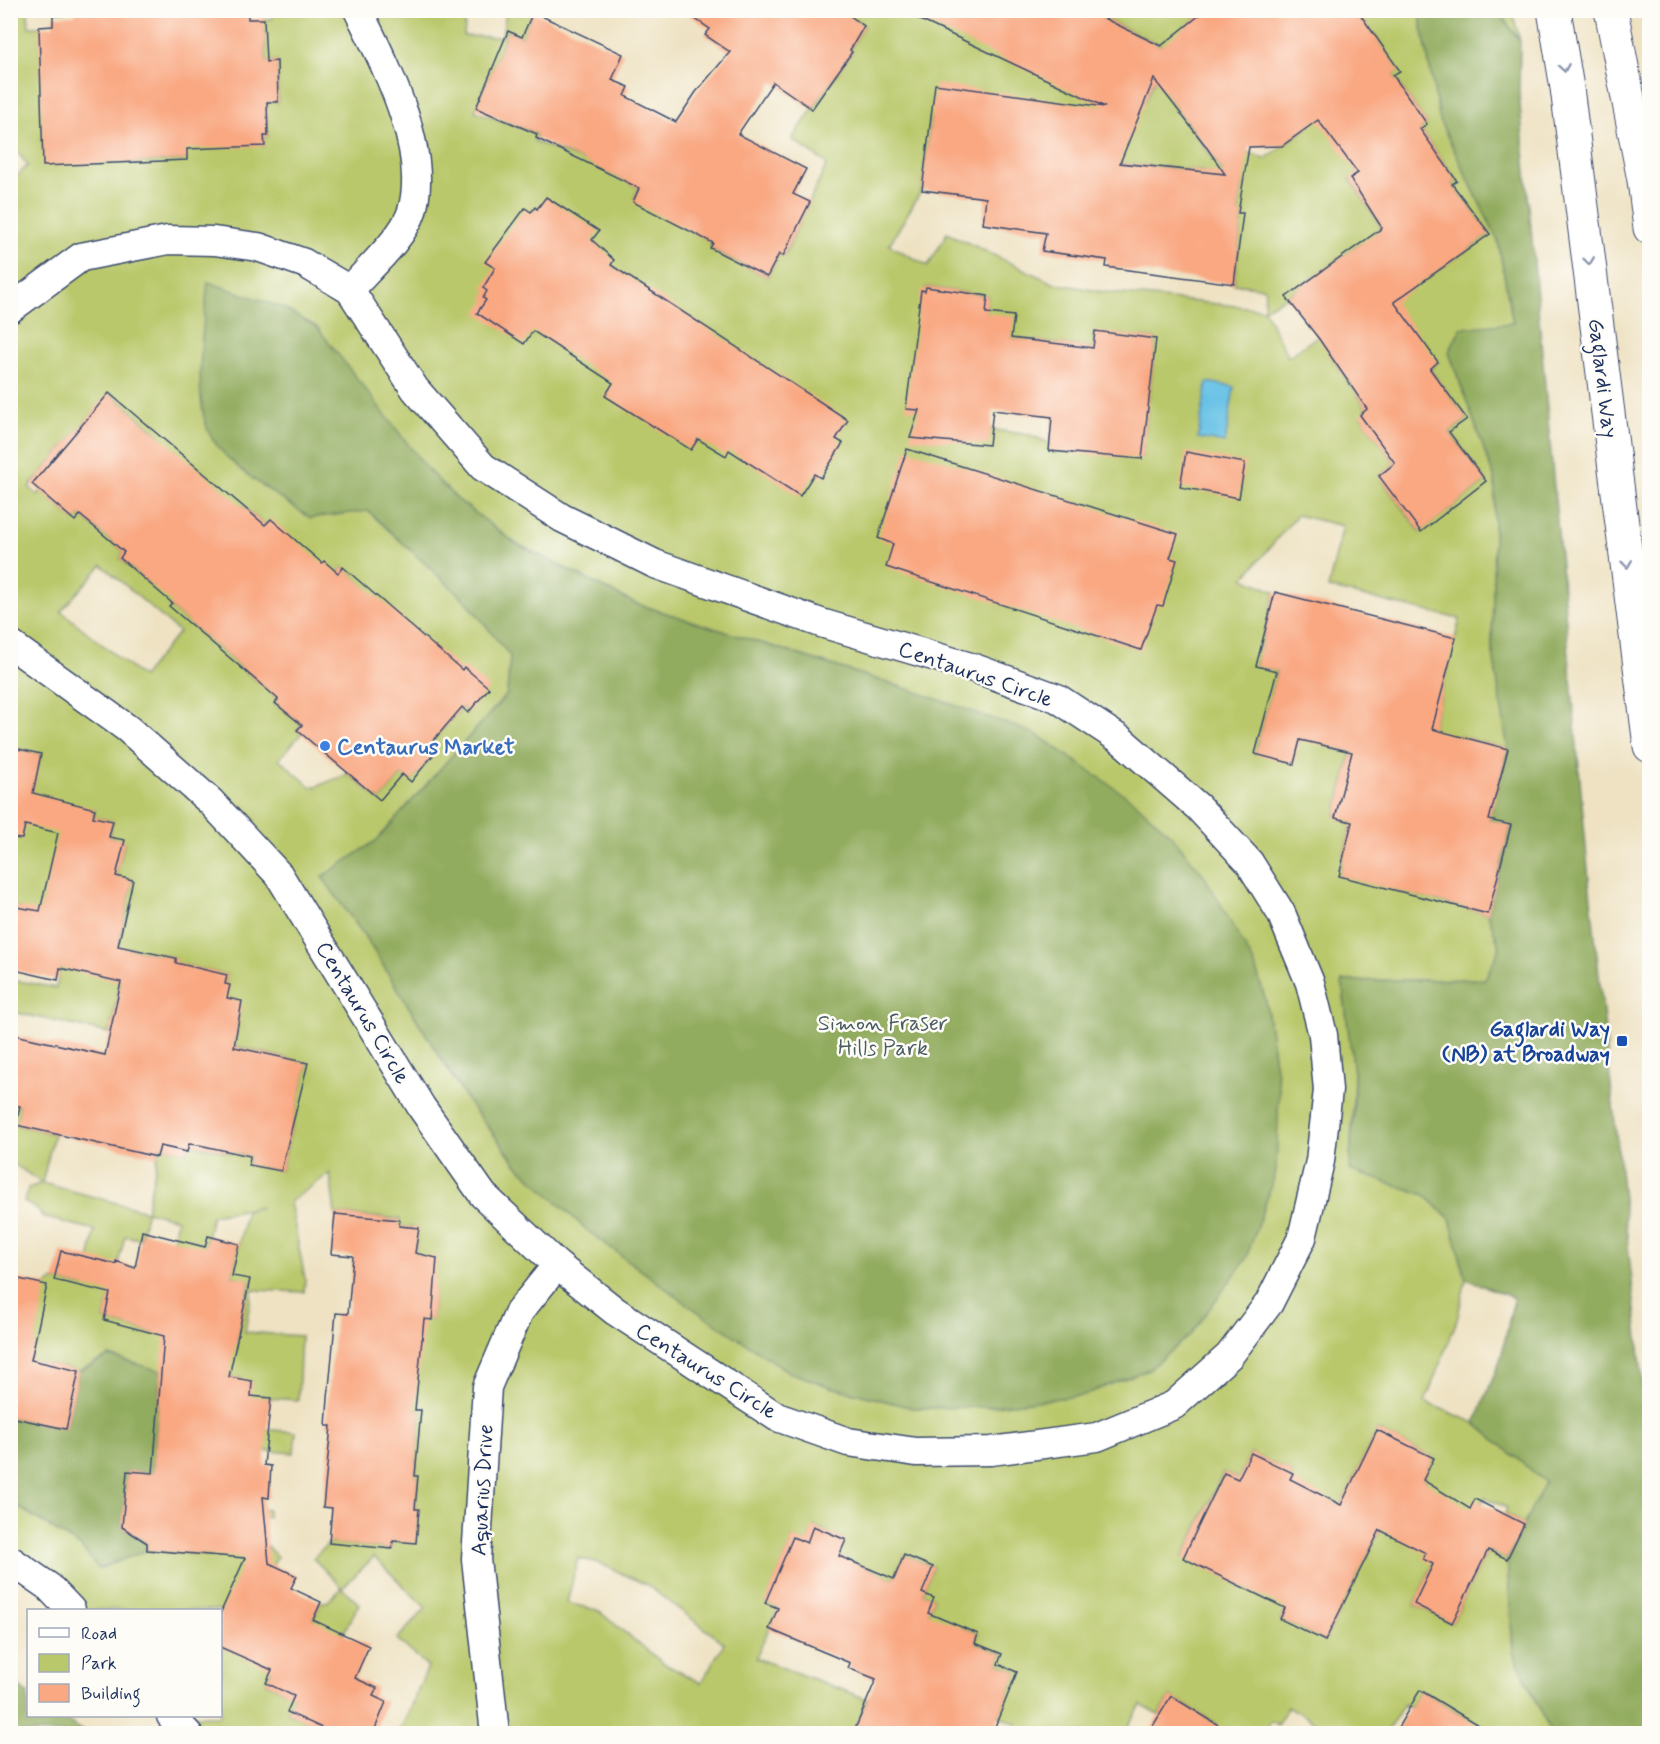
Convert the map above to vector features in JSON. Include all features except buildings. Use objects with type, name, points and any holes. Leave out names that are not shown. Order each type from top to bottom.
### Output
[{"type":"main road","name":"Gaglardi Way","points":[[1554,10],[1567,88],[1650,746]]},
{"type":"main road","points":[[1611,10],[1644,180],[1650,228]]},
{"type":"street","points":[[350,290],[399,232],[412,212],[415,188],[414,147],[384,63],[358,10]]},
{"type":"street","name":"Centaurus Circle","points":[[10,309],[81,257],[168,240],[214,241],[258,247],[317,268],[350,290],[415,388],[483,467],[562,518],[654,564],[821,623],[974,668],[1057,698],[1121,740],[1198,807],[1249,862],[1281,913],[1310,983],[1323,1035],[1328,1090],[1320,1161],[1302,1238],[1269,1304],[1229,1356],[1174,1405],[1096,1437],[991,1451],[916,1452],[848,1442],[777,1417],[635,1326],[557,1265],[483,1195],[422,1108],[279,875],[211,802],[128,729],[10,644]]},
{"type":"street","name":"Aquarius Drive","points":[[495,1734],[476,1559],[486,1387],[519,1312],[557,1265]]},
{"type":"street","points":[[10,1560],[49,1587],[69,1609]]},
{"type":"street","points":[[172,1717],[188,1734]]},
{"type":"green space","points":[[11,11],[28,11],[29,27],[39,27],[126,140],[126,163],[186,160],[186,131],[264,146],[264,136],[268,136],[267,102],[278,102],[277,61],[266,62],[265,31],[262,31],[263,19],[272,19],[272,11],[466,11],[464,36],[502,37],[506,11],[533,12],[522,37],[508,31],[475,111],[537,134],[534,141],[592,164],[639,188],[634,199],[713,243],[711,249],[767,277],[779,254],[784,256],[827,164],[792,139],[852,52],[850,50],[864,26],[842,11],[978,11],[1029,55],[1144,103],[1169,49],[1097,15],[1099,11],[1205,11],[1185,28],[1173,45],[1164,91],[1222,171],[1248,152],[1265,159],[1310,126],[1266,11],[1358,173],[1350,179],[1382,228],[1375,233],[1413,288],[1490,234],[1452,184],[1457,181],[1420,129],[1427,124],[1393,75],[1399,71],[1362,17],[1371,11],[1419,11],[1440,121],[1498,241],[1513,324],[1461,328],[1449,352],[1495,480],[1492,646],[1508,749],[1459,736],[1416,792],[1460,619],[1328,588],[1343,526],[1297,515],[1244,578],[1275,592],[1256,665],[1277,671],[1255,754],[1305,721],[1333,748],[1351,753],[1335,817],[1352,822],[1339,875],[1488,914],[1500,948],[1485,979],[1342,981],[1354,1073],[1350,1169],[1425,1195],[1450,1219],[1466,1279],[1457,1320],[1425,1402],[1475,1423],[1546,1482],[1524,1524],[1505,1514],[1507,1508],[1486,1498],[1466,1518],[1423,1480],[1434,1458],[1377,1430],[1341,1505],[1333,1500],[1282,1496],[1293,1473],[1251,1453],[1238,1479],[1223,1473],[1183,1557],[1249,1590],[1309,1559],[1280,1619],[1325,1641],[1380,1530],[1436,1533],[1433,1564],[1414,1604],[1452,1623],[1488,1550],[1507,1559],[1513,1652],[1549,1728],[1549,1733],[1456,1733],[1466,1717],[1420,1690],[1410,1707],[1404,1704],[1386,1733],[1334,1733],[1288,1706],[1277,1725],[1271,1721],[1263,1733],[1212,1733],[1217,1724],[1171,1696],[1159,1715],[1141,1705],[1124,1733],[1014,1733],[1017,1724],[999,1716],[1017,1672],[998,1664],[1002,1654],[975,1643],[978,1634],[962,1627],[913,1650],[934,1598],[922,1593],[933,1567],[904,1555],[894,1579],[839,1556],[845,1540],[814,1526],[807,1543],[793,1538],[766,1603],[778,1608],[756,1658],[867,1699],[853,1733],[673,1734],[660,1728],[658,1734],[399,1733],[428,1667],[397,1639],[426,1608],[374,1557],[342,1588],[313,1558],[329,1543],[391,1549],[393,1541],[416,1542],[419,1510],[415,1509],[418,1476],[415,1476],[421,1410],[395,1408],[423,1319],[432,1320],[436,1258],[415,1256],[418,1228],[399,1226],[400,1219],[335,1214],[330,1173],[290,1202],[305,1279],[304,1292],[252,1290],[245,1332],[301,1336],[298,1400],[251,1397],[241,1378],[161,1371],[109,1356],[79,1371],[11,1356],[47,1285],[54,1280],[84,1287],[95,1230],[43,1217],[37,1209],[24,1202],[28,1188],[42,1183],[146,1211],[160,1146],[187,1152],[189,1144],[250,1156],[249,1165],[281,1171],[308,1063],[234,1046],[241,1002],[227,998],[225,984],[227,975],[176,963],[176,958],[129,948],[109,1033],[13,1012],[11,1019],[11,984],[18,981],[56,988],[60,968],[119,943],[133,880],[116,876],[125,841],[109,837],[113,821],[93,817],[95,809],[38,922],[20,908],[11,906],[11,821],[28,812],[41,754],[10,747],[10,183],[28,165],[11,145]],"holes":[[[931,118],[1120,163],[1207,172],[1243,182],[1238,213],[1243,214],[1234,284],[1265,288],[1264,309],[1104,292],[1053,283],[947,233],[928,266],[889,245],[922,190]],[[1361,243],[1389,285],[1288,357],[1264,309],[1286,297]],[[926,287],[988,296],[986,313],[1011,338],[1093,348],[1095,332],[1156,339],[1142,458],[1049,443],[1030,435],[931,421],[918,355]],[[1332,358],[1438,362],[1430,369],[1467,419],[1450,432],[1486,481],[1420,532],[1379,476],[1395,463],[1361,416],[1367,409]],[[110,393],[151,428],[237,512],[243,506],[265,525],[271,520],[318,569],[338,573],[343,567],[460,673],[488,688],[468,712],[462,707],[426,749],[433,755],[411,781],[402,774],[380,800],[348,774],[312,788],[279,759],[301,734],[297,730],[302,725],[275,703],[278,699],[170,607],[178,597],[153,586],[120,558],[124,552],[80,515],[75,521],[41,491],[38,495],[29,487]],[[381,412],[428,470],[457,499],[515,543],[634,603],[917,692],[1254,963],[1266,1002],[1279,1090],[1084,1395],[986,1407],[913,1408],[831,1387],[789,1372],[691,1307],[588,1231],[519,1167],[467,1100],[366,938],[323,877],[377,840],[507,694],[510,656],[468,603],[368,511]],[[102,565],[179,632],[142,677],[61,611]],[[262,1207],[246,1211],[232,1276],[250,1280],[237,1340],[157,1332],[156,1334],[104,1320],[125,1236],[140,1239],[147,1211],[177,1219],[172,1247],[200,1269],[212,1215]],[[578,1558],[599,1563],[647,1585],[724,1643],[701,1683],[663,1663],[597,1610],[567,1603]]]},
{"type":"green space","points":[[1419,11],[1498,11],[1520,41],[1519,94],[1589,881],[1649,1441],[1649,1733],[1549,1733],[1549,1728],[1513,1652],[1507,1559],[1545,1482],[1475,1423],[1501,1358],[1514,1298],[1466,1279],[1450,1219],[1425,1195],[1349,1170],[1354,1073],[1342,981],[1485,979],[1500,948],[1488,914],[1511,826],[1489,820],[1508,749],[1492,646],[1495,480],[1449,352],[1461,328],[1513,323],[1498,241],[1440,121]]},
{"type":"green space","points":[[1498,11],[1512,11],[1520,41]]},
{"type":"green space","name":"Simon Fraser Hills Park","points":[[208,282],[281,307],[317,327],[428,470],[457,499],[515,543],[634,603],[917,692],[1036,734],[1135,802],[1173,837],[1205,877],[1254,963],[1266,1002],[1279,1090],[1276,1172],[1246,1259],[1191,1334],[1149,1369],[1084,1395],[986,1407],[913,1408],[831,1387],[789,1372],[691,1307],[588,1231],[519,1167],[467,1100],[366,938],[322,877],[377,840],[507,694],[510,656],[468,603],[368,511],[310,518],[245,473],[213,440],[206,425],[200,385]]},
{"type":"green space","points":[[11,1104],[20,1106],[16,1125],[54,1134],[42,1183],[11,1162]]},
{"type":"green space","points":[[109,1356],[161,1371],[153,1473],[127,1471],[122,1527],[147,1543],[147,1550],[99,1569],[80,1546],[11,1502],[10,1417],[66,1429],[79,1371]]},
{"type":"green space","points":[[237,1427],[296,1432],[294,1453],[240,1449],[235,1507],[268,1510],[268,1517],[233,1521],[237,1550],[268,1547],[277,1557],[273,1565],[222,1613],[222,1609],[70,1609],[11,1561],[10,1502],[80,1546],[99,1568],[147,1550],[211,1555]]},
{"type":"green space","points":[[342,1588],[359,1604],[343,1634],[308,1631],[321,1602],[327,1602]]},
{"type":"green space","points":[[222,1647],[273,1667],[266,1683],[284,1691],[296,1692],[287,1712],[335,1733],[188,1733],[172,1717],[222,1717]]},
{"type":"green space","points":[[11,1680],[27,1693],[27,1717],[61,1717],[87,1733],[11,1733]]},
{"type":"water","points":[[1207,382],[1234,387],[1225,443],[1198,438]]},
{"type":"place","name":"Centaurus Market","points":[[325,746]]},
{"type":"place","name":"Gaglardi Way (NB) at Broadway","points":[[1622,1041]]}]
